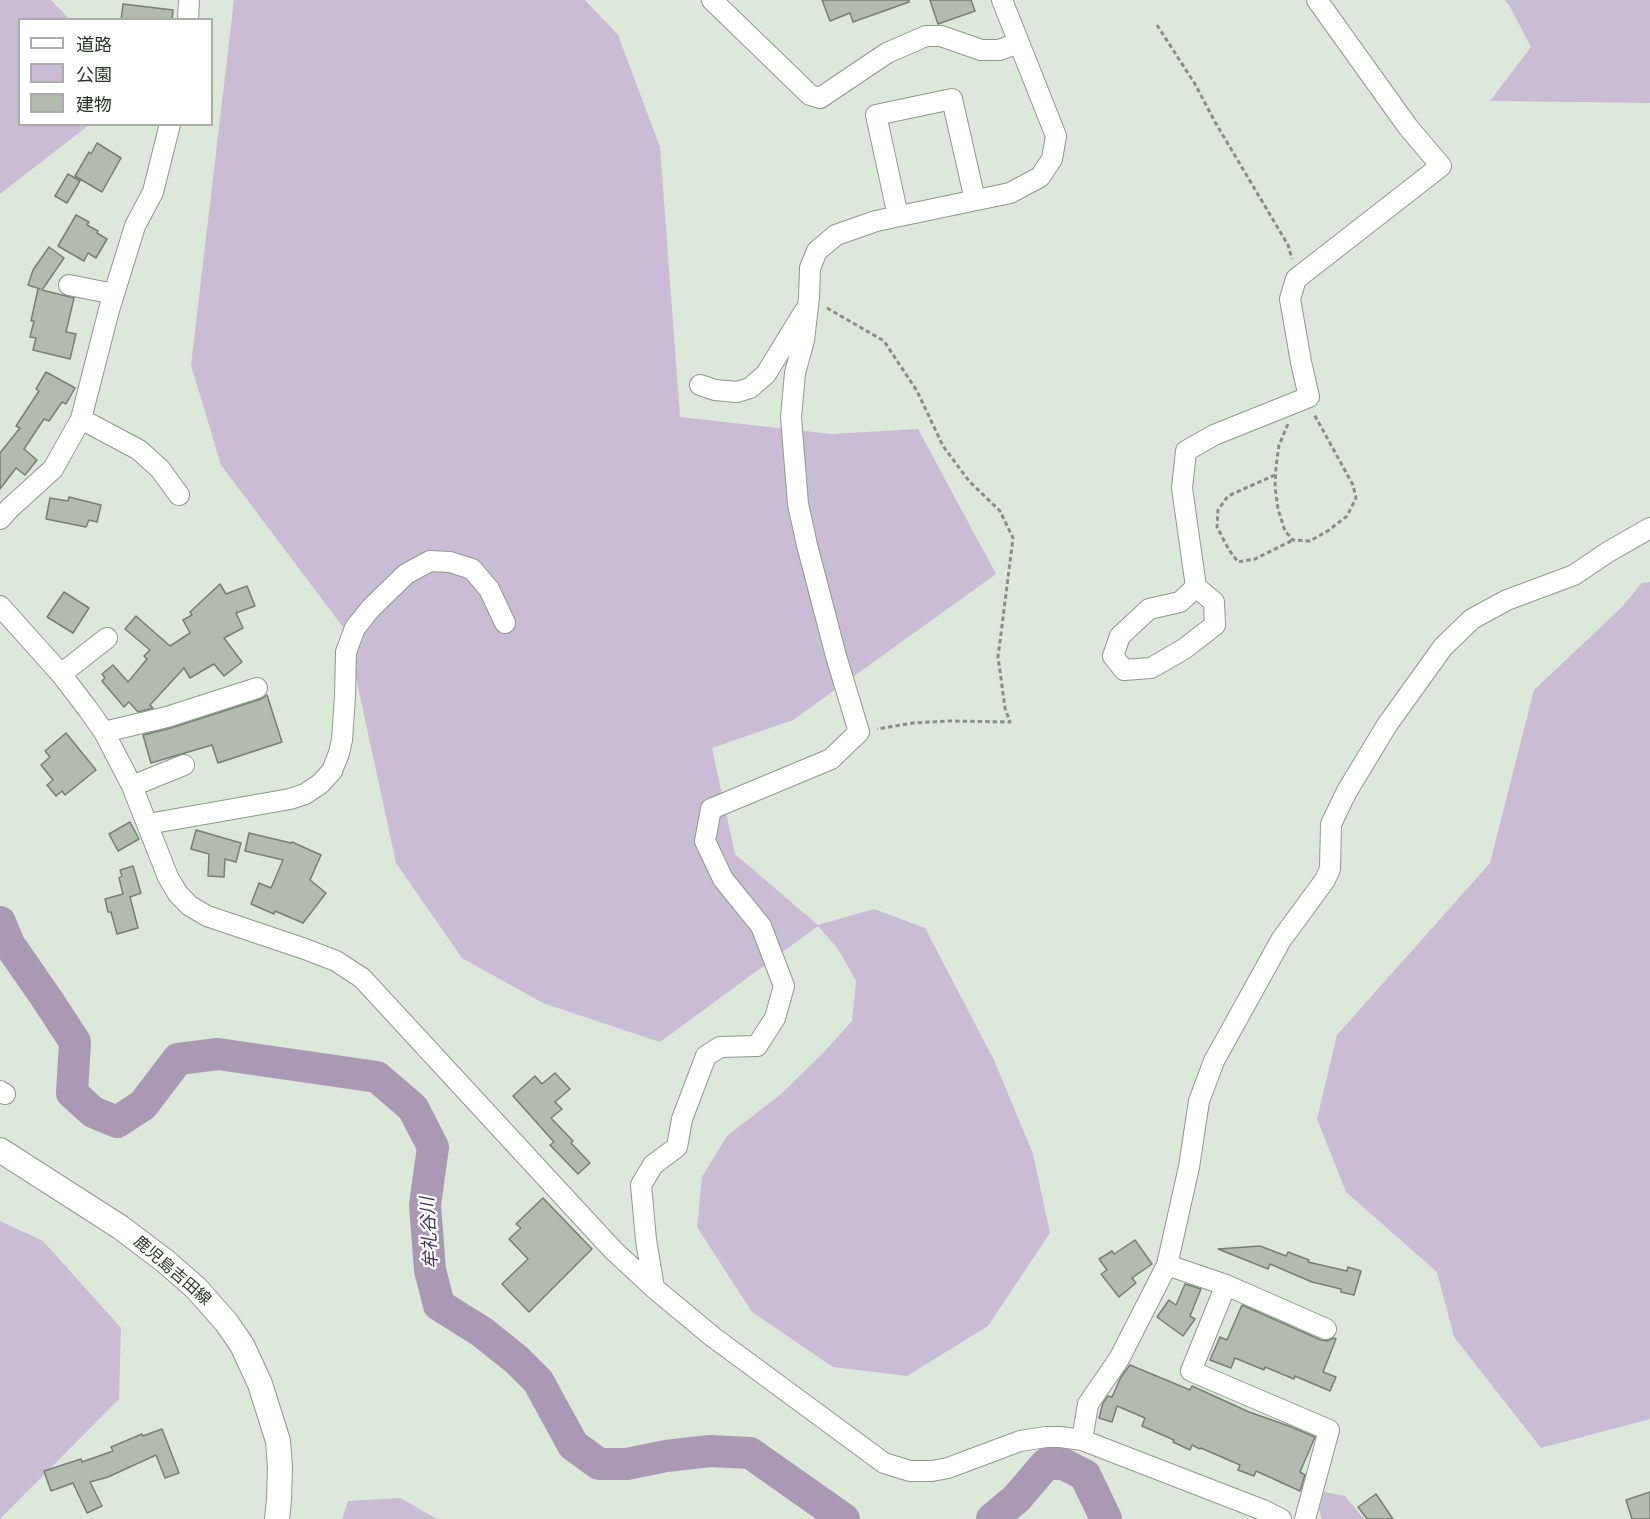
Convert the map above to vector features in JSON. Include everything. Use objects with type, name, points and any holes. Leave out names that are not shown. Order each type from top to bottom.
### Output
[{"type":"main road","name":"鹿児島吉田線","points":[[0,1150],[120,1227],[165,1261],[196,1288],[226,1322],[242,1345],[260,1384],[278,1441],[280,1467],[277,1519]]},
{"type":"street","points":[[188,18],[189,0]]},
{"type":"street","points":[[712,0],[810,95],[820,98],[887,53],[926,36],[941,36],[981,50],[999,50],[1019,43]]},
{"type":"street","points":[[654,1288],[646,1239],[641,1185],[653,1165],[677,1147],[682,1119],[706,1056],[720,1047],[757,1046],[775,1018],[784,986],[761,926],[723,879],[705,841],[711,809],[831,759],[859,732],[836,656],[798,504],[791,417],[795,374],[804,340],[809,301],[810,268],[817,251],[836,236],[876,220],[1010,193],[1040,177],[1052,159],[1056,136],[1002,0]]},
{"type":"street","points":[[1196,587],[1180,602],[1149,609],[1120,636],[1113,656],[1124,670],[1151,668],[1184,650],[1215,625],[1214,602],[1196,587],[1182,488],[1186,451],[1214,435],[1302,401],[1301,362],[1290,299],[1296,279],[1441,166],[1408,127],[1317,0]]},
{"type":"street","points":[[898,216],[876,115],[952,99],[975,200]]},
{"type":"street","points":[[0,519],[53,469],[81,419],[114,294],[135,226],[153,192],[170,126]]},
{"type":"street","points":[[69,285],[114,294]]},
{"type":"street","points":[[700,385],[737,393],[750,388],[766,374],[809,301]]},
{"type":"street","points":[[81,419],[139,450],[160,469],[179,495]]},
{"type":"street","points":[[1082,1440],[1088,1404],[1119,1359],[1167,1265],[1189,1167],[1199,1101],[1214,1061],[1281,940],[1325,880],[1330,869],[1331,824],[1347,791],[1387,725],[1443,646],[1472,619],[1507,600],[1574,575],[1650,528]]},
{"type":"street","points":[[148,824],[290,800],[320,784],[332,771],[342,740],[346,652],[355,628],[371,608],[406,574],[430,561],[450,562],[472,569],[489,589],[505,623]]},
{"type":"street","points":[[0,606],[61,674],[104,732],[132,786],[168,877],[178,894],[190,906],[207,916],[336,961],[362,978],[605,1242],[654,1288],[712,1337],[884,1463],[910,1471],[932,1471],[948,1468],[1020,1441],[1046,1437],[1082,1440],[1281,1519]]},
{"type":"street","points":[[61,674],[107,638]]},
{"type":"street","points":[[104,732],[167,717],[257,688]]},
{"type":"street","points":[[132,786],[184,765]]},
{"type":"street","points":[[1167,1265],[1226,1285],[1326,1329]]},
{"type":"street","points":[[1226,1285],[1191,1371],[1329,1430],[1305,1519]]},
{"type":"path","points":[[1157,25],[1196,84],[1215,122],[1288,245],[1296,279]]},
{"type":"path","points":[[809,301],[884,341],[917,391],[943,446],[969,481],[1000,511],[1013,537],[998,657],[1005,708],[1010,722],[913,723],[859,732]]},
{"type":"path","points":[[1275,475],[1228,496],[1218,510],[1217,527],[1238,562],[1255,559],[1293,540],[1310,541],[1329,531],[1347,516],[1356,498],[1353,485],[1314,415],[1302,401],[1279,445],[1275,475],[1278,509],[1286,531],[1293,540]]},
{"type":"green space","points":[[0,0],[51,0],[68,18],[18,18],[18,126],[88,126],[0,194]]},
{"type":"green space","points":[[234,0],[585,0],[618,35],[660,147],[680,417],[831,434],[918,429],[996,574],[793,720],[712,748],[735,854],[818,925],[874,909],[925,928],[994,1060],[1033,1154],[1050,1233],[988,1326],[907,1376],[833,1367],[752,1312],[697,1227],[702,1177],[727,1136],[781,1094],[852,1021],[856,981],[838,949],[818,926],[660,1042],[543,1003],[462,958],[396,863],[346,631],[221,465],[191,365]]},
{"type":"green space","points":[[1504,0],[1650,0],[1650,103],[1490,101],[1531,47],[1509,5]]},
{"type":"green space","points":[[1650,582],[1650,1419],[1541,1448],[1454,1337],[1437,1272],[1346,1192],[1317,1119],[1337,1035],[1490,863],[1534,690],[1622,607],[1642,583]]},
{"type":"green space","points":[[0,1221],[43,1241],[121,1328],[119,1399],[0,1519]]},
{"type":"green space","points":[[1324,1492],[1345,1496],[1364,1519],[1322,1519],[1319,1509]]},
{"type":"green space","points":[[400,1498],[437,1519],[342,1519],[348,1501]]},
{"type":"building","points":[[822,0],[909,0],[909,2],[853,22],[850,13],[830,21]]},
{"type":"building","points":[[930,0],[971,0],[975,11],[938,24]]},
{"type":"building","points":[[123,4],[173,10],[172,18],[121,18]]},
{"type":"building","points":[[97,143],[121,158],[102,192],[75,176]]},
{"type":"building","points":[[68,174],[80,181],[67,203],[55,196]]},
{"type":"building","points":[[76,215],[89,222],[87,225],[107,239],[96,258],[88,253],[84,261],[58,246]]},
{"type":"building","points":[[49,247],[64,258],[42,290],[74,298],[66,332],[76,334],[70,359],[33,350],[36,338],[30,337],[34,321],[31,321],[38,289],[40,289],[28,285],[33,270]]},
{"type":"building","points":[[46,372],[75,388],[66,404],[62,402],[49,421],[44,419],[24,449],[37,460],[25,475],[16,468],[0,489],[0,453],[20,428],[16,426],[39,391],[36,389]]},
{"type":"building","points":[[69,497],[101,505],[97,522],[89,520],[86,527],[46,519],[50,498],[68,501]]},
{"type":"building","points":[[220,584],[226,594],[247,586],[255,606],[236,613],[243,628],[224,638],[242,662],[224,676],[214,664],[190,678],[184,668],[150,705],[153,708],[138,712],[129,702],[124,707],[102,681],[105,678],[102,674],[113,665],[128,682],[147,659],[144,656],[150,650],[125,629],[136,616],[170,646],[190,633],[183,620],[192,615],[190,612]]},
{"type":"building","points":[[64,592],[89,608],[73,633],[47,617]]},
{"type":"building","points":[[267,695],[282,742],[218,763],[212,745],[151,763],[143,735],[261,699]]},
{"type":"building","points":[[66,733],[96,770],[65,795],[62,791],[56,796],[47,785],[53,780],[41,765],[50,757],[45,751]]},
{"type":"building","points":[[130,822],[139,839],[118,851],[109,834]]},
{"type":"building","points":[[196,830],[241,843],[236,862],[225,859],[224,877],[208,876],[209,854],[191,849]]},
{"type":"building","points":[[249,833],[292,842],[321,855],[310,880],[326,893],[303,923],[251,904],[259,883],[271,888],[283,860],[245,851]]},
{"type":"building","points":[[133,866],[141,893],[130,897],[138,928],[117,934],[105,899],[123,894],[119,878],[122,876],[120,870]]},
{"type":"building","points":[[555,1073],[570,1089],[555,1102],[562,1109],[551,1118],[590,1163],[578,1174],[550,1145],[554,1142],[513,1096],[535,1076],[542,1084]]},
{"type":"building","points":[[543,1198],[592,1249],[529,1312],[502,1284],[528,1259],[509,1239],[521,1228],[516,1224]]},
{"type":"building","points":[[1135,1240],[1152,1264],[1132,1278],[1136,1283],[1119,1297],[1101,1274],[1107,1270],[1099,1259],[1112,1251],[1114,1254]]},
{"type":"building","points":[[1260,1246],[1286,1256],[1288,1252],[1309,1260],[1308,1262],[1347,1271],[1348,1267],[1361,1271],[1354,1295],[1341,1292],[1341,1289],[1312,1282],[1270,1264],[1268,1269],[1218,1249]]},
{"type":"building","points":[[1185,1284],[1201,1289],[1190,1316],[1195,1319],[1183,1336],[1157,1317],[1169,1300],[1176,1305]]},
{"type":"building","points":[[1242,1305],[1321,1340],[1336,1339],[1323,1372],[1336,1377],[1330,1391],[1295,1376],[1294,1379],[1265,1367],[1264,1370],[1235,1358],[1231,1368],[1210,1360],[1220,1337],[1227,1340]]},
{"type":"building","points":[[1130,1365],[1190,1390],[1192,1386],[1249,1412],[1315,1437],[1300,1472],[1305,1475],[1300,1491],[1256,1471],[1254,1476],[1238,1470],[1240,1465],[1201,1448],[1192,1445],[1190,1450],[1142,1426],[1145,1418],[1117,1406],[1112,1422],[1099,1418],[1103,1403],[1108,1396],[1112,1397],[1121,1377]]},
{"type":"building","points":[[162,1429],[179,1473],[165,1478],[156,1455],[108,1477],[90,1482],[102,1506],[87,1513],[73,1483],[51,1491],[44,1471],[81,1459],[82,1462],[113,1451],[111,1447],[142,1434],[143,1436]]},
{"type":"building","points":[[1650,1492],[1650,1519],[1632,1519],[1626,1500]]},
{"type":"building","points":[[1376,1494],[1393,1519],[1367,1519],[1358,1507]]},
{"type":"waterway","name":"牟礼谷川","points":[[0,922],[9,944],[75,1042],[72,1093],[93,1112],[117,1122],[143,1105],[178,1059],[218,1054],[377,1077],[413,1108],[433,1147],[425,1205],[430,1270],[439,1305],[482,1332],[517,1360],[538,1381],[573,1445],[599,1464],[627,1464],[666,1456],[710,1451],[750,1453],[844,1519]]},
{"type":"waterway","name":"牟礼谷川","points":[[992,1519],[1017,1498],[1046,1464],[1063,1464],[1085,1475],[1106,1519]]}]
